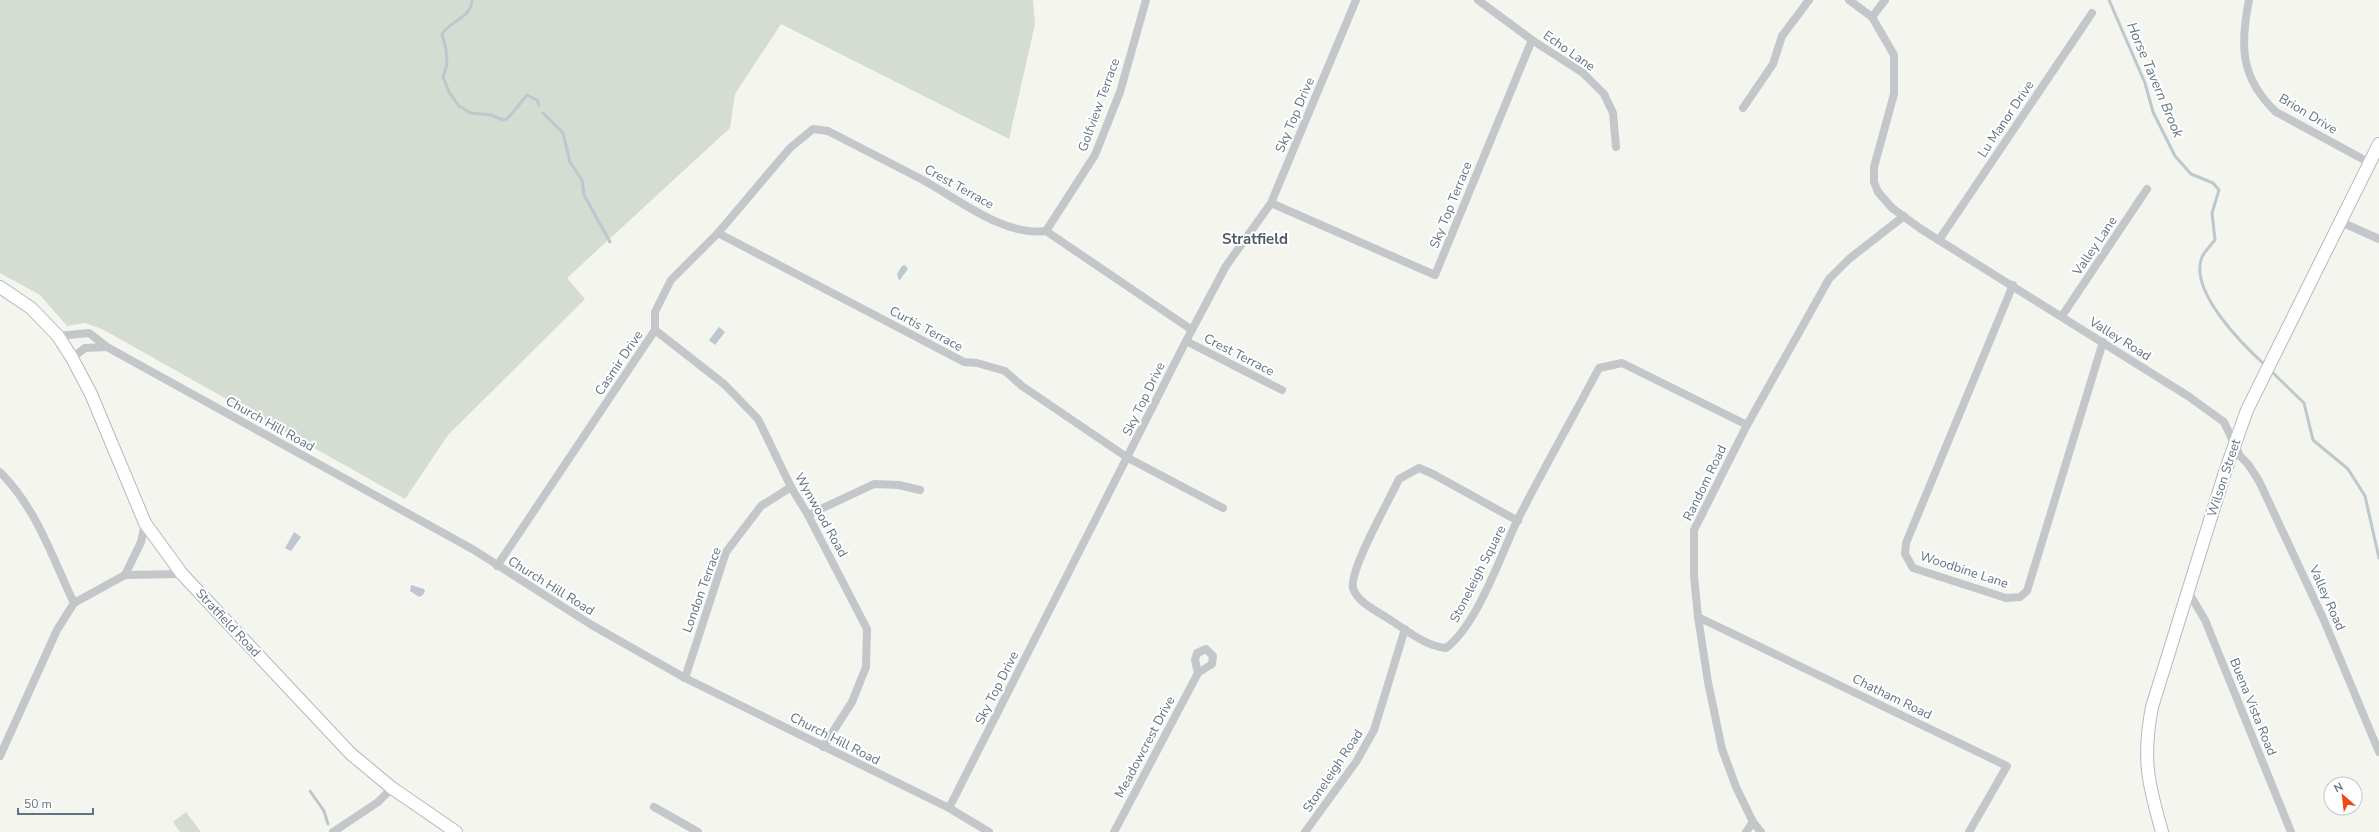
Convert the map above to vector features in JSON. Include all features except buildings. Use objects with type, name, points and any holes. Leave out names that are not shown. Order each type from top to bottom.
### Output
[{"type":"main road","name":"Wilson Street","points":[[2162,832],[2146,767],[2146,739],[2152,707],[2235,444],[2261,379],[2379,144]]},
{"type":"main road","name":"Stratfield Road","points":[[0,287],[31,308],[58,336],[72,358],[91,394],[146,523],[182,574],[320,723],[351,754],[392,788],[456,832]]},
{"type":"street","name":"Golfview Terrace","points":[[1046,231],[1095,156],[1120,92],[1146,0]]},
{"type":"street","name":"Sky Top Drive","points":[[948,808],[1128,458],[1186,341],[1226,266],[1271,203],[1356,0]]},
{"type":"street","points":[[1478,0],[1532,40]]},
{"type":"street","points":[[1743,108],[1773,64],[1782,36],[1809,0]]},
{"type":"street","name":"Valley Road","points":[[1849,0],[1872,17],[1894,55],[1894,94],[1874,167],[1874,182],[1882,198],[1904,216],[1939,240],[2188,396],[2224,422],[2240,456],[2255,473],[2266,495],[2323,618],[2379,752]]},
{"type":"street","points":[[1872,17],[1885,0]]},
{"type":"street","name":"Brion Drive","points":[[2249,0],[2243,31],[2243,49],[2253,82],[2268,104],[2276,112],[2370,163]]},
{"type":"street","name":"Lu Manor Drive","points":[[1939,240],[2092,13]]},
{"type":"street","name":"Sky Top Terrace","points":[[1271,203],[1435,275],[1532,40]]},
{"type":"street","name":"Echo Lane","points":[[1532,40],[1583,72],[1604,94],[1613,113],[1616,147]]},
{"type":"street","name":"Crest Terrace","points":[[813,129],[828,131],[923,180],[982,215],[1032,233],[1046,231],[1192,330]]},
{"type":"street","name":"Casmir Drive","points":[[498,566],[655,330],[655,312],[671,280],[718,233],[790,148],[813,129]]},
{"type":"street","name":"Valley Lane","points":[[2062,316],[2147,189]]},
{"type":"street","name":"Random Road","points":[[1761,832],[1753,822],[1736,787],[1722,749],[1708,682],[1698,617],[1694,576],[1694,530],[1747,425],[1829,279],[1849,259],[1904,216]]},
{"type":"street","points":[[2341,222],[2379,238]]},
{"type":"street","name":"Curtis Terrace","points":[[718,233],[964,362],[977,363],[1005,371],[1022,386],[1128,458],[1222,508]]},
{"type":"street","name":"Woodbine Lane","points":[[2013,285],[1906,543],[1905,554],[1913,568],[2006,598],[2020,597],[2027,591],[2103,342]]},
{"type":"street","name":"Wynwood Road","points":[[655,330],[724,384],[758,420],[790,487],[808,515],[867,629],[866,667],[852,702],[823,747]]},
{"type":"street","name":"Church Hill Road","points":[[58,336],[89,333],[107,347],[474,550],[590,624],[685,678],[948,808],[989,832]]},
{"type":"street","name":"Crest Terrace","points":[[1186,341],[1282,390]]},
{"type":"street","points":[[72,358],[85,348],[107,347]]},
{"type":"street","name":"Stoneleigh Square","points":[[1518,521],[1419,468],[1399,479],[1359,562],[1353,577],[1353,589],[1361,599],[1405,629],[1434,646],[1446,648],[1456,641],[1468,625],[1518,521],[1600,368],[1622,363],[1747,425]]},
{"type":"street","points":[[0,472],[27,504],[41,528],[74,603]]},
{"type":"street","points":[[808,515],[874,484],[899,485],[920,490]]},
{"type":"street","name":"London Terrace","points":[[685,678],[726,552],[761,506],[790,487]]},
{"type":"street","points":[[125,575],[138,548],[146,523]]},
{"type":"street","points":[[0,756],[57,630],[74,603],[125,575],[182,574]]},
{"type":"street","name":"Buena Vista Road","points":[[2189,593],[2205,620],[2291,832]]},
{"type":"street","name":"Chatham Road","points":[[1698,617],[2007,766],[1969,832]]},
{"type":"street","name":"Stoneleigh Road","points":[[1305,832],[1356,762],[1374,730],[1405,629]]},
{"type":"street","name":"Meadowcrest Drive","points":[[1114,832],[1198,673]]},
{"type":"street","points":[[333,832],[378,802],[392,788]]},
{"type":"street","points":[[654,807],[698,832]]},
{"type":"street","points":[[1746,832],[1753,822]]},
{"type":"shaded area","points":[[0,0],[1033,0],[1035,24],[1009,139],[781,24],[735,94],[730,128],[567,278],[585,299],[448,435],[405,499],[102,329],[85,323],[67,326],[40,295],[0,273]]},
{"type":"shaded area","points":[[905,265],[908,269],[899,281],[897,274],[902,266]]},
{"type":"shaded area","points":[[719,327],[725,332],[715,345],[709,340]]},
{"type":"shaded area","points":[[294,532],[301,537],[291,551],[285,548]]},
{"type":"shaded area","points":[[411,585],[424,589],[425,591],[423,595],[419,597],[410,591]]},
{"type":"shaded area","points":[[186,812],[201,832],[180,832],[173,822]]},
{"type":"waterway","points":[[472,0],[471,6],[465,15],[442,34],[446,49],[447,64],[443,77],[449,92],[459,106],[471,113],[491,115],[503,120],[508,118],[527,95],[537,100],[539,105]]},
{"type":"waterway","name":"Horse Tavern Brook","points":[[2109,0],[2145,83],[2153,112],[2175,156],[2191,174],[2213,183],[2219,190],[2212,213],[2215,240],[2202,257],[2200,271],[2203,286],[2220,317],[2232,332],[2266,366]]},
{"type":"waterway","points":[[543,113],[563,133],[570,162],[582,180],[584,195],[610,242]]},
{"type":"waterway","name":"Horse Tavern Brook","points":[[2270,370],[2304,403],[2313,440],[2348,469],[2365,496],[2379,558]]},
{"type":"waterway","points":[[310,791],[324,811],[328,824]]},
{"type":"district","name":"Stratfield","points":[[1255,239]]}]
